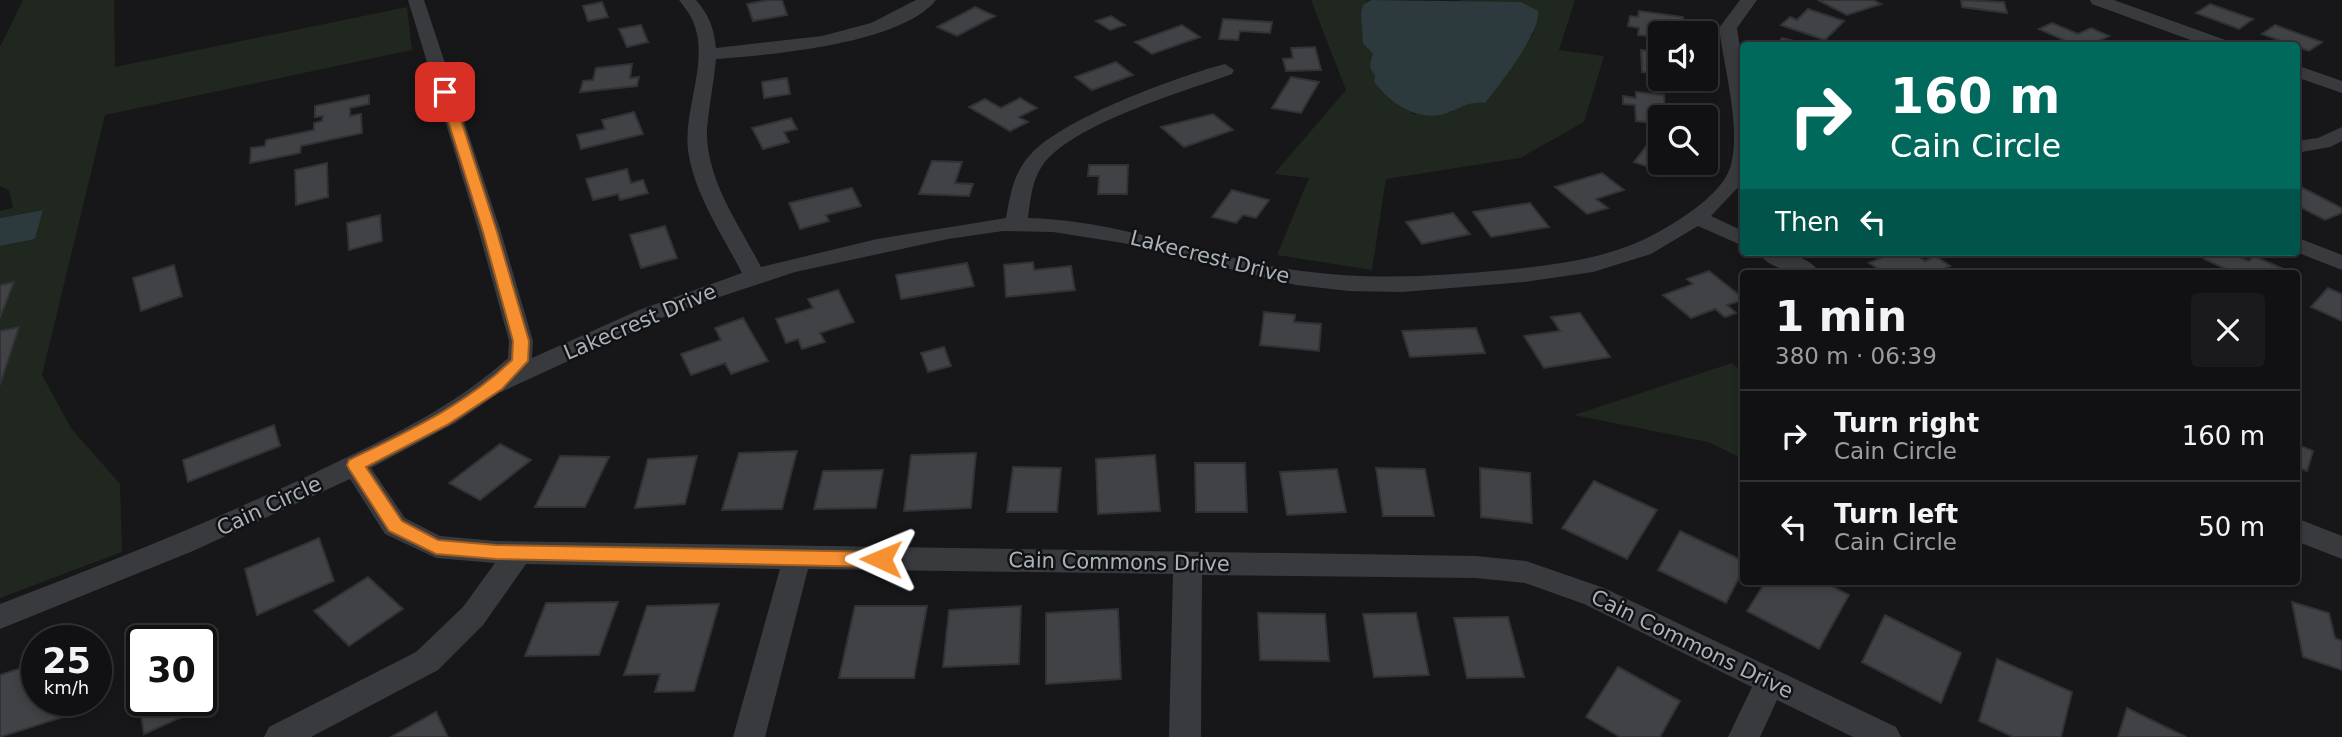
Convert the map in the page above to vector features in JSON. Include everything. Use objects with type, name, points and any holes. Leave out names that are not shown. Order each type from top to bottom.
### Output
[{"type":"street","name":"Cain Circle","points":[[0,617],[284,502],[441,421],[496,385],[520,361],[521,341],[490,232],[416,0]]},
{"type":"street","points":[[687,0],[700,12],[708,42],[696,124],[698,152],[707,180],[754,275]]},
{"type":"street","points":[[707,54],[822,42],[874,28],[911,12],[928,0]]},
{"type":"street","name":"Lakecrest Drive","points":[[1740,110],[1728,28],[1749,0]]},
{"type":"street","points":[[2098,0],[2214,42]]},
{"type":"street","points":[[1016,224],[1025,179],[1038,158],[1060,140],[1092,121],[1225,70]]},
{"type":"street","points":[[2300,72],[2342,87]]},
{"type":"street","points":[[2300,147],[2323,144],[2342,133]]},
{"type":"street","name":"Lakecrest Drive","points":[[496,385],[667,306],[754,275],[839,252],[943,233],[1016,224],[1087,228],[1147,240],[1231,264],[1296,278],[1380,286],[1443,284],[1540,274],[1587,265],[1641,250],[1698,218],[1728,189],[1740,168]]},
{"type":"street","points":[[1698,218],[1740,238]]},
{"type":"street","points":[[2300,246],[2342,263]]},
{"type":"street","points":[[1777,256],[1803,270]]},
{"type":"street","name":"Cain Commons Drive","points":[[355,465],[395,526],[436,547],[519,552],[797,558],[1476,567],[1526,572],[1594,596],[1885,737]]},
{"type":"street","points":[[2300,531],[2342,548]]},
{"type":"street","points":[[280,737],[427,661],[473,617],[519,552]]},
{"type":"street","points":[[749,737],[797,558]]},
{"type":"street","points":[[1185,737],[1188,563]]},
{"type":"street","points":[[1744,737],[1770,681]]},
{"type":"shaded area","points":[[23,0],[114,0],[115,67],[407,7],[412,50],[105,115],[42,375],[71,428],[120,484],[122,552],[0,598],[0,246],[35,239],[42,210],[0,218],[0,211],[13,208],[9,190],[0,186],[0,47]]},
{"type":"shaded area","points":[[1311,0],[1371,0],[1367,1],[1375,75],[1380,90],[1414,114],[1450,112],[1468,102],[1485,103],[1534,33],[1456,0],[1575,0],[1559,50],[1604,56],[1584,122],[1520,158],[1386,179],[1372,270],[1277,255],[1309,178],[1274,174],[1346,90]]},
{"type":"shaded area","points":[[1371,0],[1521,2],[1538,11],[1533,32],[1526,45],[1485,103],[1469,104],[1447,113],[1426,115],[1406,110],[1389,98],[1374,82],[1375,75],[1370,65],[1373,54],[1363,43],[1361,14],[1363,5]]},
{"type":"shaded area","points":[[43,210],[35,239],[0,246],[0,218]]},
{"type":"shaded area","points":[[1732,363],[1740,370],[1740,458],[1708,442],[1574,415]]},
{"type":"building","points":[[782,0],[787,15],[753,21],[747,4]]},
{"type":"building","points":[[1818,0],[1873,0],[1881,4],[1847,15]]},
{"type":"building","points":[[1961,0],[2004,2],[2007,13],[1962,7]]},
{"type":"building","points":[[602,2],[608,17],[588,21],[583,6]]},
{"type":"building","points":[[2210,4],[2253,19],[2239,29],[2196,13]]},
{"type":"building","points":[[975,7],[995,16],[957,36],[937,27]]},
{"type":"building","points":[[1808,9],[1844,21],[1825,40],[1781,25],[1790,17],[1797,20]]},
{"type":"building","points":[[1639,11],[1683,17],[1683,21],[1648,21],[1648,36],[1638,35],[1639,28],[1628,26],[1630,16],[1638,17]]},
{"type":"building","points":[[1111,16],[1125,25],[1110,30],[1096,21]]},
{"type":"building","points":[[1223,19],[1272,22],[1270,33],[1240,31],[1238,40],[1219,39]]},
{"type":"building","points":[[2052,23],[2078,34],[2091,28],[2109,36],[2096,42],[2068,42],[2039,29]]},
{"type":"building","points":[[641,25],[648,42],[627,47],[619,29]]},
{"type":"building","points":[[1182,25],[1200,37],[1152,54],[1135,42]]},
{"type":"building","points":[[2275,25],[2322,42],[2309,51],[2300,48],[2300,42],[2284,42],[2262,34]]},
{"type":"building","points":[[1782,38],[1797,42],[1780,42]]},
{"type":"building","points":[[1315,47],[1321,70],[1286,71],[1283,59],[1293,58],[1291,48]]},
{"type":"building","points":[[1641,50],[1648,51],[1648,73],[1642,72]]},
{"type":"building","points":[[1116,62],[1133,75],[1092,90],[1075,77]]},
{"type":"building","points":[[632,64],[630,78],[639,77],[637,86],[580,92],[583,81],[593,80],[596,68]]},
{"type":"building","points":[[1291,77],[1319,82],[1301,113],[1272,108]]},
{"type":"building","points":[[787,78],[790,94],[764,98],[762,82]]},
{"type":"building","points":[[1636,92],[1664,95],[1665,105],[1648,105],[1648,122],[1636,121],[1635,105],[1623,104],[1623,96],[1636,98]]},
{"type":"building","points":[[369,95],[369,104],[350,108],[350,116],[361,114],[362,133],[301,146],[300,153],[250,163],[251,148],[265,146],[266,140],[314,130],[314,123],[322,121],[323,116],[315,117],[315,106]]},
{"type":"building","points":[[1020,98],[1037,108],[1019,117],[1028,122],[1010,131],[969,107],[985,99],[1001,108]]},
{"type":"building","points":[[634,112],[643,134],[581,149],[577,135],[605,129],[602,120]]},
{"type":"building","points":[[1213,114],[1233,130],[1184,147],[1161,127]]},
{"type":"building","points":[[791,118],[797,129],[784,132],[789,142],[763,149],[752,128]]},
{"type":"building","points":[[1648,144],[1648,167],[1634,162]]},
{"type":"building","points":[[932,161],[962,162],[955,183],[973,184],[969,196],[919,194]]},
{"type":"building","points":[[327,163],[328,197],[296,205],[295,170]]},
{"type":"building","points":[[1089,165],[1128,165],[1127,194],[1098,194],[1099,176],[1088,176]]},
{"type":"building","points":[[627,169],[631,183],[643,180],[648,193],[620,200],[618,194],[593,200],[586,179]]},
{"type":"building","points":[[1602,173],[1624,190],[1596,199],[1608,208],[1587,214],[1555,187]]},
{"type":"building","points":[[2300,187],[2342,208],[2342,213],[2325,220],[2300,207]]},
{"type":"building","points":[[852,188],[861,206],[826,215],[829,221],[800,229],[789,203]]},
{"type":"building","points":[[1232,190],[1269,200],[1256,218],[1243,215],[1236,223],[1212,217]]},
{"type":"building","points":[[1530,203],[1549,227],[1491,237],[1473,212]]},
{"type":"building","points":[[1453,213],[1470,234],[1422,244],[1406,222]]},
{"type":"building","points":[[380,215],[382,241],[349,250],[347,223]]},
{"type":"building","points":[[665,226],[677,258],[641,268],[630,235]]},
{"type":"building","points":[[1885,256],[1917,256],[1925,261],[1935,256],[1950,266],[1940,270],[1880,270],[1869,263]]},
{"type":"building","points":[[2207,256],[2237,256],[2249,261],[2254,256],[2281,268],[2228,270],[2204,259]]},
{"type":"building","points":[[1033,262],[1034,270],[1071,266],[1075,290],[1006,297],[1004,265]]},
{"type":"building","points":[[967,263],[974,286],[901,299],[896,275]]},
{"type":"building","points":[[174,265],[182,296],[141,311],[133,278]]},
{"type":"building","points":[[1709,271],[1740,293],[1740,301],[1727,305],[1736,313],[1725,317],[1715,309],[1691,318],[1663,295],[1693,284],[1687,279]]},
{"type":"building","points":[[14,282],[0,318],[0,285]]},
{"type":"building","points":[[2328,288],[2342,294],[2342,321],[2311,307]]},
{"type":"building","points":[[838,290],[854,322],[820,333],[825,342],[802,349],[798,339],[786,343],[776,319],[813,308],[808,299]]},
{"type":"building","points":[[1264,312],[1295,315],[1294,322],[1321,324],[1319,351],[1260,345]]},
{"type":"building","points":[[1580,313],[1610,357],[1544,368],[1524,336],[1560,331],[1551,317]]},
{"type":"building","points":[[743,318],[768,361],[731,374],[725,363],[691,375],[681,354],[721,340],[715,328]]},
{"type":"building","points":[[19,327],[0,385],[0,331]]},
{"type":"building","points":[[1476,328],[1485,353],[1410,357],[1402,331]]},
{"type":"building","points":[[944,347],[951,366],[928,372],[921,353]]},
{"type":"building","points":[[274,425],[280,446],[188,482],[183,460]]},
{"type":"building","points":[[500,444],[531,460],[480,500],[449,483]]},
{"type":"building","points":[[2300,446],[2313,451],[2307,471],[2300,468]]},
{"type":"building","points":[[797,451],[782,509],[722,510],[739,453]]},
{"type":"building","points":[[976,453],[971,508],[904,511],[911,455]]},
{"type":"building","points":[[1155,455],[1160,511],[1098,514],[1096,459]]},
{"type":"building","points":[[560,456],[609,457],[585,507],[535,507]]},
{"type":"building","points":[[697,456],[685,504],[635,508],[648,459]]},
{"type":"building","points":[[1195,463],[1245,463],[1247,512],[1196,512]]},
{"type":"building","points":[[1013,467],[1061,468],[1057,512],[1007,512]]},
{"type":"building","points":[[1376,468],[1425,469],[1434,516],[1383,516]]},
{"type":"building","points":[[1480,468],[1530,473],[1532,523],[1481,517]]},
{"type":"building","points":[[1337,469],[1346,512],[1287,515],[1280,472]]},
{"type":"building","points":[[883,470],[876,508],[814,509],[823,471]]},
{"type":"building","points":[[1594,481],[1657,510],[1627,559],[1562,528]]},
{"type":"building","points":[[1680,531],[1740,560],[1740,576],[1726,603],[1658,570]]},
{"type":"building","points":[[319,538],[334,581],[257,615],[245,569]]},
{"type":"building","points":[[368,577],[403,609],[349,646],[314,611]]},
{"type":"building","points":[[1763,585],[1830,585],[1849,595],[1819,649],[1747,611]]},
{"type":"building","points":[[618,602],[599,655],[525,656],[546,603]]},
{"type":"building","points":[[2292,602],[2329,613],[2335,638],[2342,641],[2342,670],[2303,657]]},
{"type":"building","points":[[719,604],[694,691],[655,692],[660,674],[624,675],[647,606]]},
{"type":"building","points":[[855,606],[927,606],[914,678],[839,678]]},
{"type":"building","points":[[1021,606],[1019,664],[943,667],[949,610]]},
{"type":"building","points":[[1118,609],[1121,679],[1046,684],[1046,613]]},
{"type":"building","points":[[1258,613],[1325,614],[1329,661],[1260,660]]},
{"type":"building","points":[[1416,613],[1429,675],[1374,677],[1363,614]]},
{"type":"building","points":[[1885,615],[1961,653],[1941,703],[1862,662]]},
{"type":"building","points":[[1508,617],[1524,677],[1467,678],[1454,618]]},
{"type":"building","points":[[1997,659],[2072,692],[2061,737],[2013,737],[1979,721]]},
{"type":"building","points":[[1618,667],[1680,701],[1660,737],[1620,737],[1586,717]]},
{"type":"building","points":[[21,668],[21,716],[63,717],[0,737],[0,675]]},
{"type":"building","points":[[2127,708],[2186,737],[2118,737]]},
{"type":"building","points":[[436,712],[448,737],[391,737]]},
{"type":"building","points":[[141,716],[184,716],[144,734]]},
{"type":"route","points":[[445,92],[490,232],[521,341],[520,361],[496,385],[441,421],[355,465],[395,526],[436,547],[496,552],[881,559]]}]
